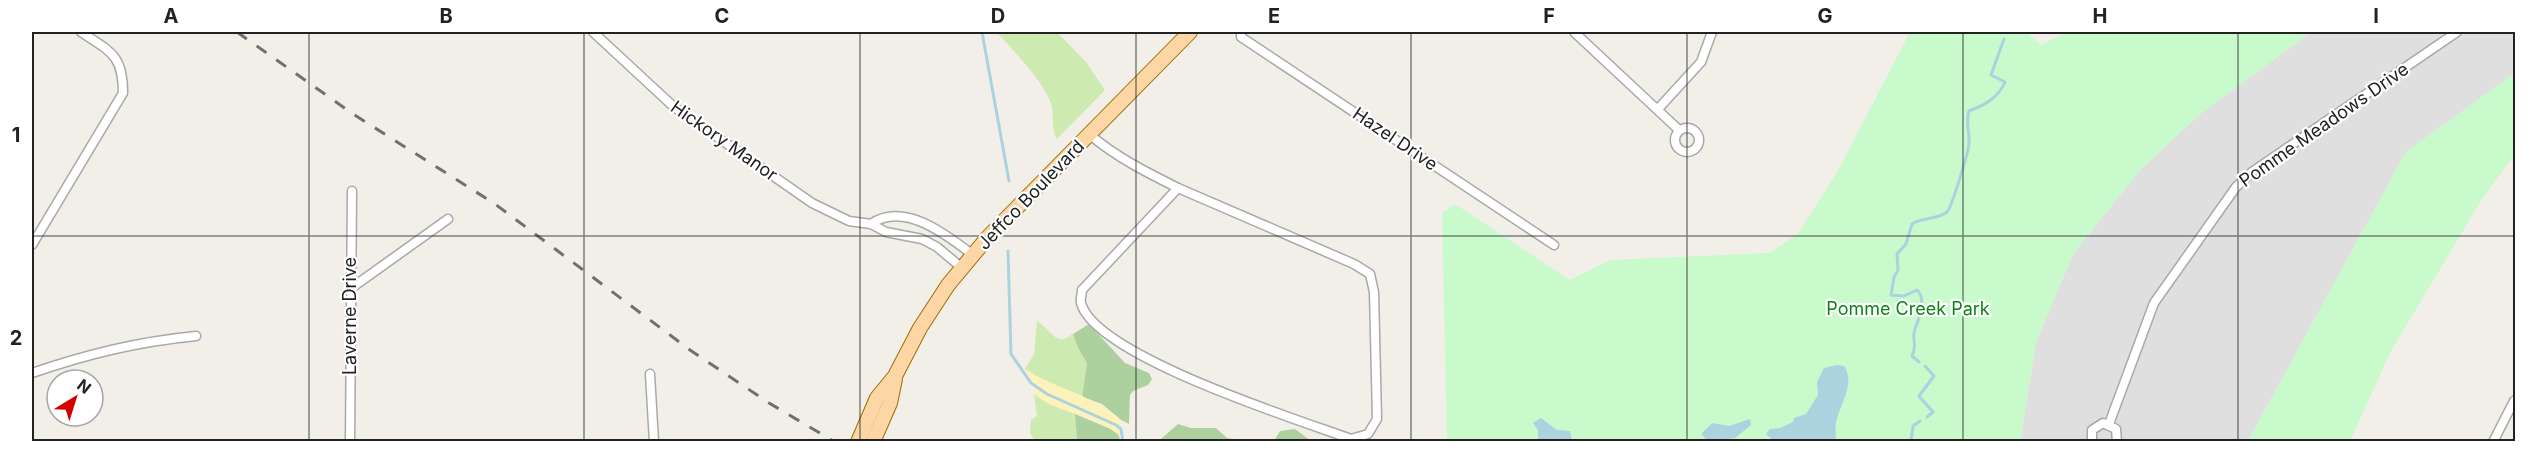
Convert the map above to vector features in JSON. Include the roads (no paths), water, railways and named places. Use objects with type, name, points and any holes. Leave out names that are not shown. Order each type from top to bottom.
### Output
[{"type":"main road","name":"Jeffco Boulevard","points":[[858,441],[877,398],[895,376],[920,328],[973,255],[1190,32]]},
{"type":"main road","name":"Jeffco Boulevard","points":[[873,441],[890,403],[895,376]]},
{"type":"street","points":[[32,245],[123,93],[123,71],[111,52],[81,32]]},
{"type":"street","name":"Hickory Manor","points":[[593,32],[674,107],[806,199],[836,216],[871,224],[886,232],[922,239],[937,247],[963,268]]},
{"type":"street","name":"Hazel Drive","points":[[1241,32],[1240,37],[1554,245]]},
{"type":"street","points":[[1574,32],[1679,130]]},
{"type":"street","points":[[1658,109],[1701,62],[1712,32]]},
{"type":"street","name":"Pomme Meadows Drive","points":[[2092,441],[2091,434],[2095,426],[2103,423],[2109,424],[2154,303],[2236,187],[2252,172],[2457,32]]},
{"type":"street","points":[[1089,134],[1126,161],[1178,188],[1354,264],[1370,274],[1374,292],[1377,419],[1368,434],[1352,439],[1188,377],[1148,360],[1093,321],[1081,303],[1082,290],[1178,188]]},
{"type":"street","name":"Laverne Drive","points":[[350,441],[352,191]]},
{"type":"street","name":"Hickory Manor","points":[[871,224],[886,216],[921,222],[945,233],[973,255]]},
{"type":"street","points":[[350,289],[448,219]]},
{"type":"street","points":[[32,373],[96,352],[145,341],[196,336]]},
{"type":"street","points":[[650,374],[654,441]]},
{"type":"street","points":[[2493,441],[2514,401]]},
{"type":"street","points":[[2109,424],[2117,433],[2117,441]]},
{"type":"water","points":[[1844,366],[1848,387],[1836,422],[1836,441],[1775,442],[1766,434],[1770,429],[1780,428],[1793,422],[1794,418],[1806,414],[1818,395],[1817,382],[1824,368]]},
{"type":"water","points":[[1541,418],[1557,430],[1570,431],[1572,441],[1538,441],[1538,430],[1533,423]]},
{"type":"water","points":[[1750,419],[1751,425],[1735,438],[1708,441],[1701,434],[1712,423],[1729,426]]},
{"type":"waterway","points":[[982,32],[1009,181]]},
{"type":"waterway","points":[[1919,362],[1912,356],[1914,333],[1922,304],[1921,298],[1917,290],[1904,296],[1891,295],[1894,277],[1898,270],[1897,254],[1906,244],[1912,224],[1943,215],[1949,209],[1968,148],[1969,111],[1990,100],[2005,82],[1991,75],[2004,39]]},
{"type":"waterway","points":[[1008,251],[1011,354],[1031,383],[1047,394],[1116,425],[1121,429],[1123,442]]},
{"type":"waterway","points":[[1925,366],[1934,376],[1919,396],[1933,412],[1927,417]]},
{"type":"waterway","points":[[1911,442],[1913,426],[1920,421]]},
{"type":"railway","points":[[237,32],[353,114],[495,204],[690,350],[769,403],[835,442]]},
{"type":"park label","name":"Pomme Creek Park","points":[[1908,309]]}]
